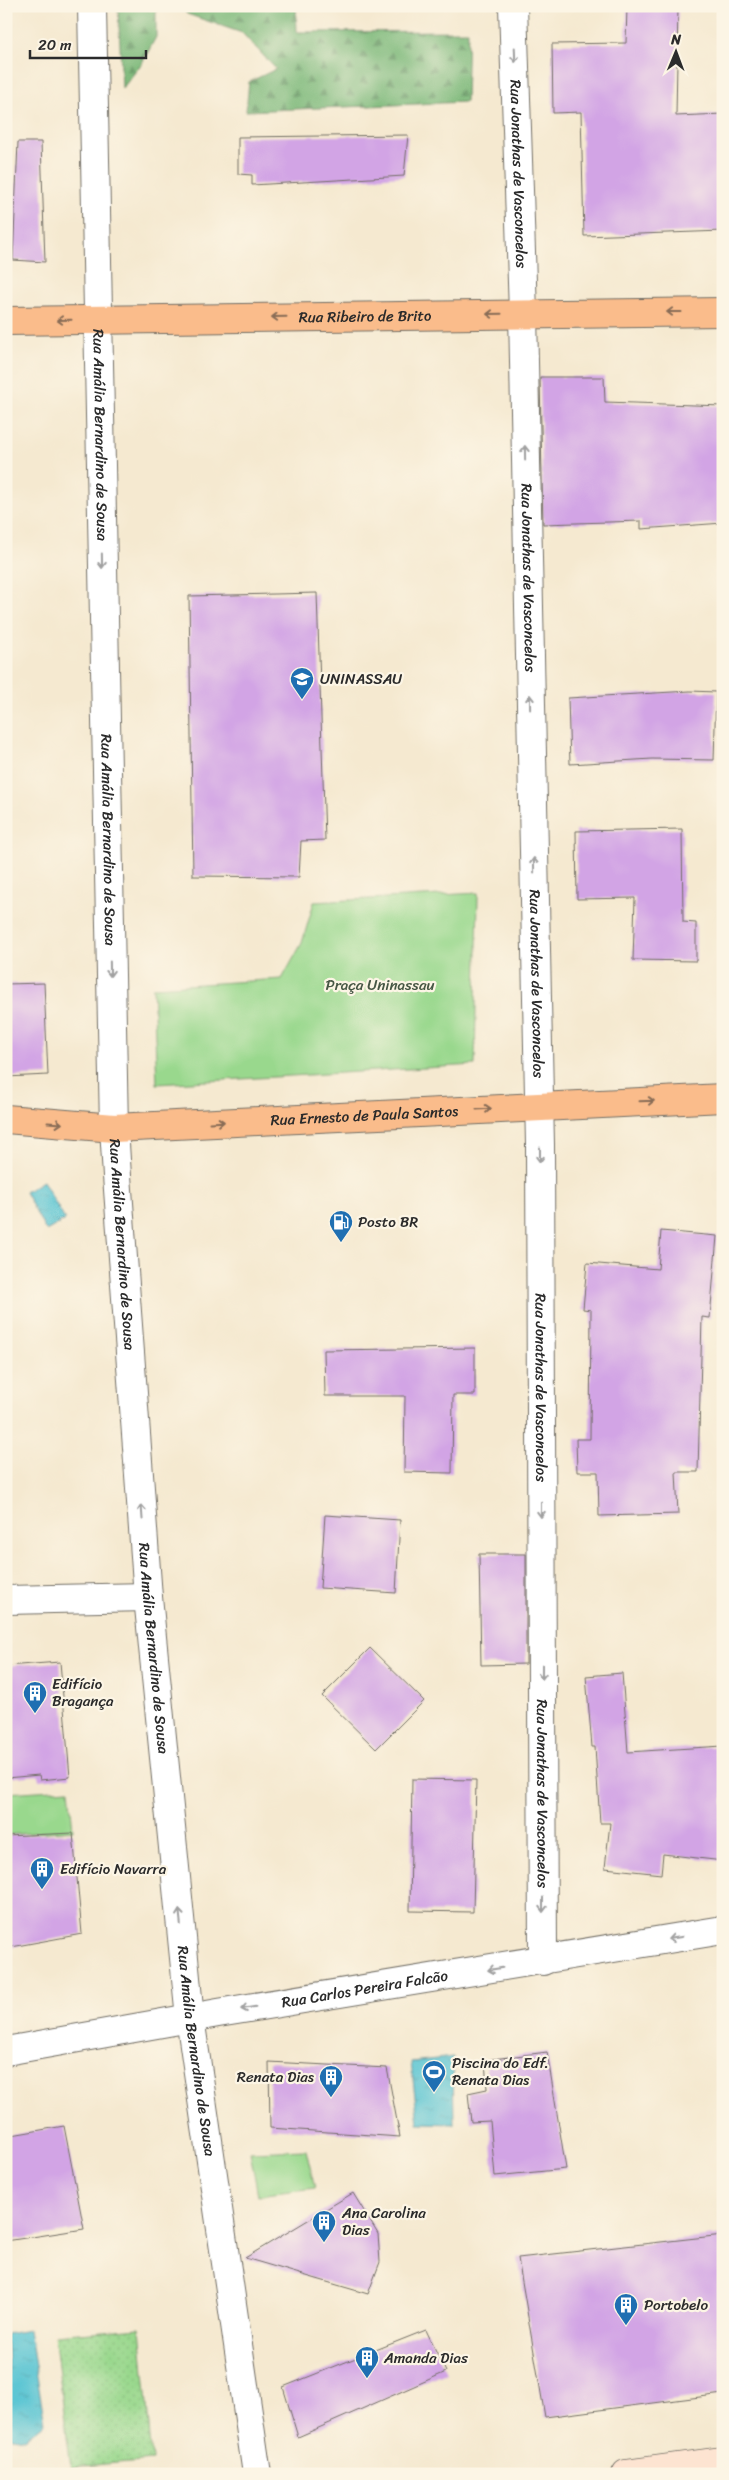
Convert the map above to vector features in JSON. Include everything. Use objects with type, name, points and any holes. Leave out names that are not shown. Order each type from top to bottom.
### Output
[{"type":"main road","name":"Rua Ribeiro de Brito","points":[[6,321],[523,313],[723,312]]},
{"type":"main road","name":"Rua Ernesto de Paula Santos","points":[[6,1120],[114,1128],[723,1098]]},
{"type":"street","name":"Rua Amália Bernardino de Sousa","points":[[92,6],[114,1128],[148,1597],[190,2018],[257,2474]]},
{"type":"street","name":"Rua Jonathas de Vasconcelos","points":[[513,6],[523,313],[539,1106],[543,1961]]},
{"type":"street","points":[[6,1600],[148,1597]]},
{"type":"street","name":"Rua Carlos Pereira Falcão","points":[[6,2051],[190,2018],[723,1930]]},
{"type":"street","points":[[626,2474],[654,2472],[723,2461]]},
{"type":"green space","points":[[118,6],[156,6],[156,37],[142,63],[122,89]]},
{"type":"green space","points":[[181,6],[296,6],[297,32],[468,31],[466,102],[246,111],[249,82],[276,69],[242,33],[187,14]]},
{"type":"green space","name":"Praça Uninassau","points":[[478,893],[475,1065],[157,1084],[153,987],[282,979],[302,943],[314,902]]},
{"type":"green space","points":[[69,1789],[73,1830],[6,1835],[6,1793]]},
{"type":"green space","points":[[306,2150],[315,2188],[258,2195],[250,2152]]},
{"type":"green space","points":[[140,2328],[152,2460],[71,2467],[54,2335]]},
{"type":"water","points":[[43,1181],[65,1220],[46,1231],[25,1192]]},
{"type":"water","name":"Piscina do Edf. Renata Dias","points":[[453,2057],[454,2124],[418,2123],[411,2062]]},
{"type":"water","points":[[29,2330],[45,2423],[25,2439],[6,2436],[6,2387],[9,2386],[6,2334]]},
{"type":"building","points":[[627,6],[678,6],[676,116],[723,114],[723,231],[584,236],[581,112],[553,113],[552,44],[626,43]]},
{"type":"building","points":[[408,135],[404,176],[252,185],[252,175],[238,174],[238,137]]},
{"type":"building","points":[[18,142],[41,142],[45,262],[13,260]]},
{"type":"building","points":[[540,377],[604,377],[605,402],[723,406],[723,523],[641,529],[641,521],[543,524]]},
{"type":"building","points":[[317,593],[325,840],[301,841],[299,877],[193,876],[189,596]]},
{"type":"building","points":[[690,691],[716,692],[714,760],[652,759],[570,764],[568,698]]},
{"type":"building","points":[[682,829],[683,922],[696,923],[696,961],[633,960],[635,898],[577,899],[576,831]]},
{"type":"building","points":[[44,983],[48,1075],[6,1077],[6,984]]},
{"type":"building","points":[[661,1231],[717,1236],[710,1318],[702,1317],[698,1472],[676,1472],[678,1514],[599,1516],[598,1472],[577,1472],[576,1439],[590,1439],[591,1310],[583,1309],[587,1263],[658,1269]]},
{"type":"building","points":[[475,1348],[475,1395],[453,1395],[452,1473],[404,1472],[405,1396],[325,1396],[324,1350]]},
{"type":"building","points":[[325,1515],[400,1520],[396,1593],[320,1588]]},
{"type":"building","points":[[479,1554],[526,1554],[526,1664],[481,1665]]},
{"type":"building","points":[[370,1648],[424,1701],[376,1749],[322,1696]]},
{"type":"building","name":"Edifício Bragança","points":[[60,1662],[70,1777],[40,1780],[39,1775],[6,1778],[6,1666]]},
{"type":"building","points":[[622,1673],[628,1752],[723,1746],[723,1861],[663,1854],[661,1874],[605,1868],[610,1823],[600,1823],[595,1747],[592,1747],[586,1676]]},
{"type":"building","points":[[412,1779],[476,1780],[473,1912],[410,1911]]},
{"type":"building","name":"Edifício Navarra","points":[[73,1833],[82,1934],[6,1948],[6,1836]]},
{"type":"building","points":[[547,2052],[566,2169],[495,2176],[490,2121],[471,2122],[468,2093],[487,2089],[485,2060]]},
{"type":"building","name":"Renata Dias","points":[[269,2062],[387,2068],[400,2137],[270,2128]]},
{"type":"building","points":[[64,2126],[84,2229],[6,2241],[6,2136]]},
{"type":"building","name":"Ana Carolina Dias","points":[[353,2193],[378,2234],[380,2262],[368,2294],[245,2258]]},
{"type":"building","name":"Portobelo","points":[[723,2235],[723,2394],[545,2417],[518,2258]]},
{"type":"building","name":"Amanda Dias","points":[[426,2330],[446,2372],[298,2437],[283,2387]]},
{"type":"place","name":"UNINASSAU","points":[[302,700]]},
{"type":"place","name":"Posto BR","points":[[341,1243]]},
{"type":"place","name":"Edifício Bragança","points":[[35,1714]]},
{"type":"place","name":"Edifício Navarra","points":[[42,1890]]},
{"type":"place","name":"Piscina do Edf. Renata Dias","points":[[434,2093]]},
{"type":"place","name":"Renata Dias","points":[[331,2098]]},
{"type":"place","name":"Ana Carolina Dias","points":[[324,2243]]},
{"type":"place","name":"Portobelo","points":[[626,2326]]},
{"type":"place","name":"Amanda Dias","points":[[367,2379]]}]
